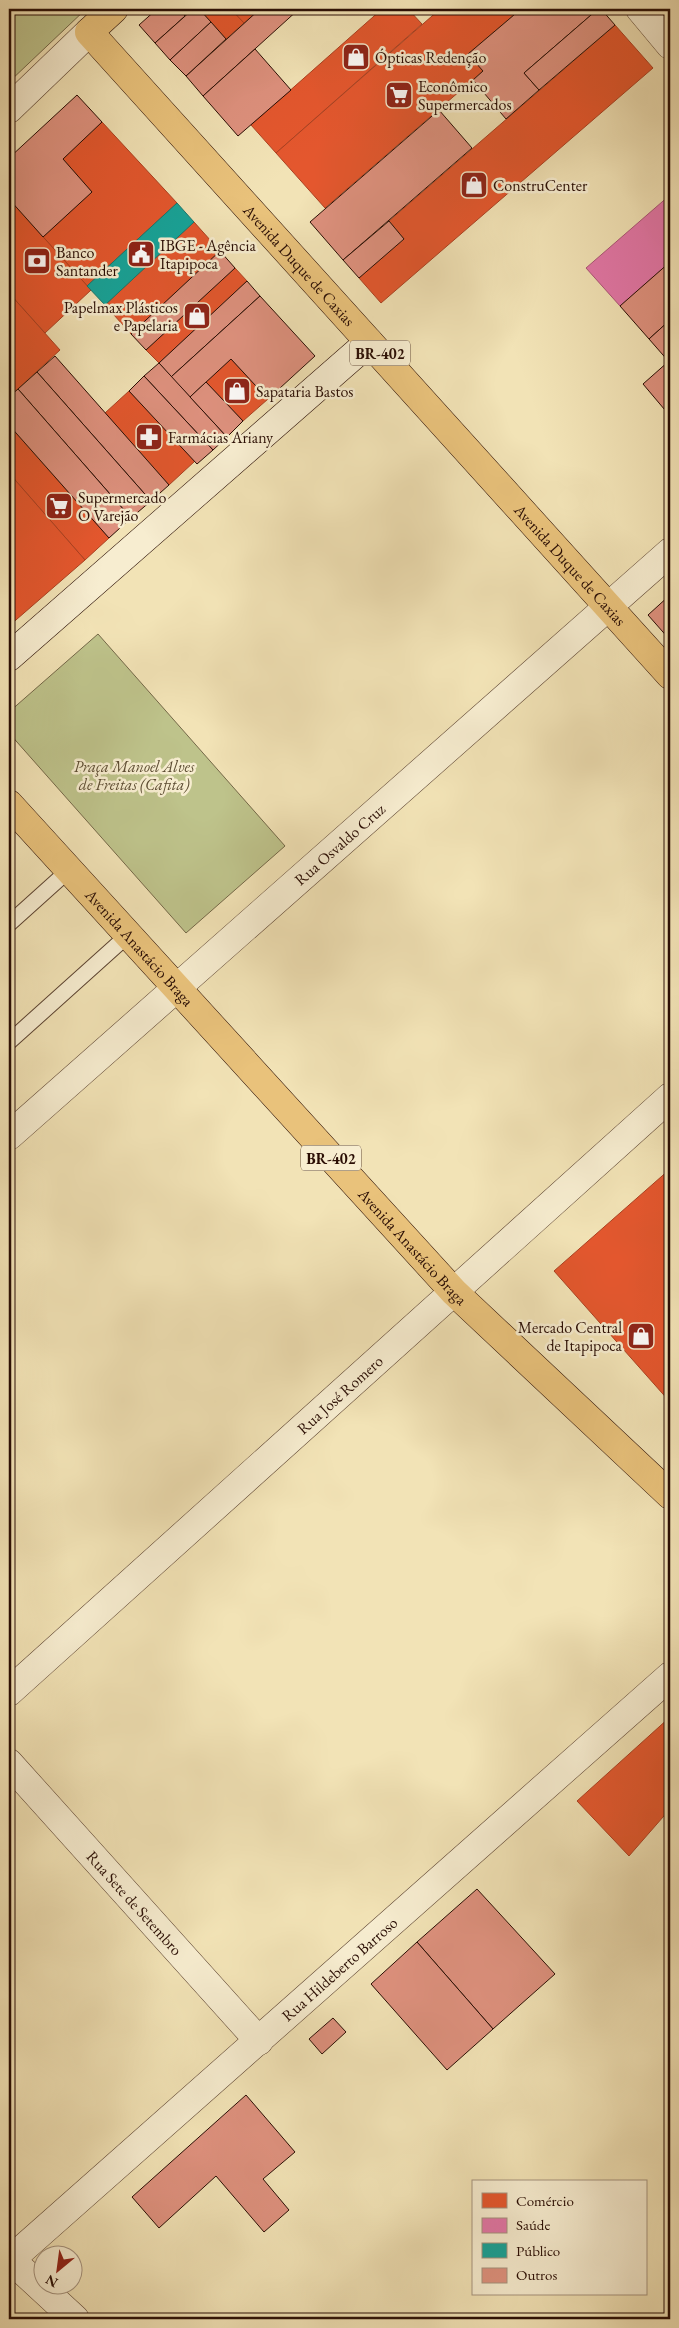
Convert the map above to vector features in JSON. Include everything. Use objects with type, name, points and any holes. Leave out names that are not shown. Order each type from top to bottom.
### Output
[{"type":"main road","points":[[89,32],[114,9]]},
{"type":"main road","name":"Avenida Duque de Caxias","points":[[89,32],[670,675]]},
{"type":"main road","name":"Avenida Anastácio Braga","points":[[9,804],[454,1292],[670,1495]]},
{"type":"street","points":[[640,9],[670,45]]},
{"type":"street","points":[[9,109],[89,32]]},
{"type":"street","points":[[9,658],[369,342]]},
{"type":"street","name":"Rua Osvaldo Cruz","points":[[9,1136],[670,552]]},
{"type":"street","name":"Rua José Romero","points":[[9,1692],[670,1098]]},
{"type":"street","name":"Rua Hildeberto Barroso","points":[[9,2259],[260,2041],[670,1676]]},
{"type":"street","name":"Rua Sete de Setembro","points":[[9,1763],[260,2041]]},
{"type":"street","points":[[9,2259],[75,2319]]},
{"type":"lane","points":[[9,924],[69,870]]},
{"type":"lane","points":[[9,1042],[128,935]]},
{"type":"green space","points":[[9,9],[86,9],[9,82]]},
{"type":"green space","name":"Praça Manoel Alves de Freitas (Cafita)","points":[[98,634],[285,846],[186,933],[9,733],[9,712]]},
{"type":"building: Comércio","points":[[199,9],[231,9],[244,23],[226,39]]},
{"type":"building: Comércio","points":[[231,9],[260,9],[244,23]]},
{"type":"building: Comércio","name":"Ópticas Redenção","points":[[382,9],[408,9],[422,24],[276,153],[251,125]]},
{"type":"building: Comércio","name":"Econômico Supermercados","points":[[440,9],[521,9],[468,54],[483,71],[325,208],[276,153]]},
{"type":"building: Comércio","name":"ConstruCenter","points":[[615,25],[653,68],[381,303],[359,278],[404,239],[389,221]]},
{"type":"building: Comércio","points":[[102,122],[177,203],[87,286],[43,237],[92,192],[63,159]]},
{"type":"building: Comércio","name":"Banco Santander","points":[[9,199],[91,290],[45,333],[9,293]]},
{"type":"building: Comércio","points":[[194,222],[220,251],[131,334],[105,305]]},
{"type":"building: Comércio","name":"Papelmax Plásticos e Papelaria","points":[[235,268],[247,281],[159,363],[146,350]]},
{"type":"building: Comércio","points":[[9,293],[60,350],[9,397]]},
{"type":"building: Comércio","name":"Sapataria Bastos","points":[[231,359],[268,399],[243,421],[206,382]]},
{"type":"building: Comércio","name":"Farmácias Ariany","points":[[129,391],[195,461],[169,485],[105,413]]},
{"type":"building: Comércio","name":"Supermercado O Varejão","points":[[9,425],[109,538],[85,560],[9,473]]},
{"type":"building: Comércio","points":[[9,473],[85,560],[9,626]]},
{"type":"building: Comércio","name":"Mercado Central de Itapipoca","points":[[670,1169],[670,1402],[554,1271]]},
{"type":"building: Comércio","points":[[670,1717],[670,1809],[629,1856],[577,1801]]},
{"type":"building: Saúde","points":[[670,195],[670,262],[620,306],[586,268]]},
{"type":"building: Público","name":"IBGE - Agência Itapipoca","points":[[177,203],[194,222],[105,305],[87,286]]},
{"type":"building: Outros","points":[[157,9],[179,9],[185,16],[155,43],[139,25]]},
{"type":"building: Outros","points":[[193,9],[199,9],[211,22],[170,60],[155,43]]},
{"type":"building: Outros","points":[[260,9],[299,9],[203,96],[186,76]]},
{"type":"building: Outros","points":[[521,9],[598,9],[524,73],[539,90],[506,119],[473,80],[483,71],[468,54]]},
{"type":"building: Outros","points":[[598,9],[601,9],[615,25],[539,90],[524,73]]},
{"type":"building: Outros","points":[[211,22],[226,39],[186,76],[170,60]]},
{"type":"building: Outros","points":[[255,49],[291,90],[238,136],[203,96]]},
{"type":"building: Outros","points":[[77,95],[102,122],[63,159],[92,192],[43,237],[9,199],[9,158]]},
{"type":"building: Outros","points":[[439,110],[472,148],[343,260],[310,222]]},
{"type":"building: Outros","points":[[389,221],[404,239],[359,278],[343,260]]},
{"type":"building: Outros","points":[[220,251],[235,268],[146,350],[131,334]]},
{"type":"building: Outros","points":[[670,262],[670,320],[649,339],[620,306]]},
{"type":"building: Outros","points":[[247,281],[260,296],[171,377],[159,363]]},
{"type":"building: Outros","points":[[260,296],[315,356],[268,399],[231,359],[190,397],[171,377]]},
{"type":"building: Outros","points":[[670,320],[670,363],[649,339]]},
{"type":"building: Outros","points":[[55,356],[169,485],[151,501],[37,372]]},
{"type":"building: Outros","points":[[669,361],[670,363],[670,416],[643,384]]},
{"type":"building: Outros","points":[[159,363],[227,437],[213,450],[144,376]]},
{"type":"building: Outros","points":[[37,372],[151,501],[131,518],[18,389]]},
{"type":"building: Outros","points":[[144,376],[213,450],[197,464],[129,391]]},
{"type":"building: Outros","points":[[206,382],[243,421],[227,437],[190,397]]},
{"type":"building: Outros","points":[[18,389],[131,518],[109,538],[9,425],[9,397]]},
{"type":"building: Outros","points":[[670,595],[670,640],[648,615]]},
{"type":"building: Outros","points":[[477,1889],[555,1974],[493,2029],[417,1942]]},
{"type":"building: Outros","points":[[417,1942],[493,2029],[447,2070],[371,1984]]},
{"type":"building: Outros","points":[[333,2018],[346,2032],[322,2054],[309,2039]]},
{"type":"building: Outros","points":[[246,2095],[295,2152],[263,2179],[289,2210],[264,2232],[216,2176],[159,2228],[132,2197]]},
{"type":"place","name":"Ópticas Redenção","points":[[356,57]]},
{"type":"place","name":"Econômico Supermercados","points":[[399,95]]},
{"type":"place","name":"ConstruCenter","points":[[474,185]]},
{"type":"place","name":"IBGE - Agência Itapipoca","points":[[141,254]]},
{"type":"place","name":"Banco Santander","points":[[37,261]]},
{"type":"place","name":"Papelmax Plásticos e Papelaria","points":[[197,316]]},
{"type":"place","name":"Sapataria Bastos","points":[[237,391]]},
{"type":"place","name":"Farmácias Ariany","points":[[149,437]]},
{"type":"place","name":"Supermercado O Varejão","points":[[59,506]]},
{"type":"place","name":"Mercado Central de Itapipoca","points":[[641,1336]]}]
